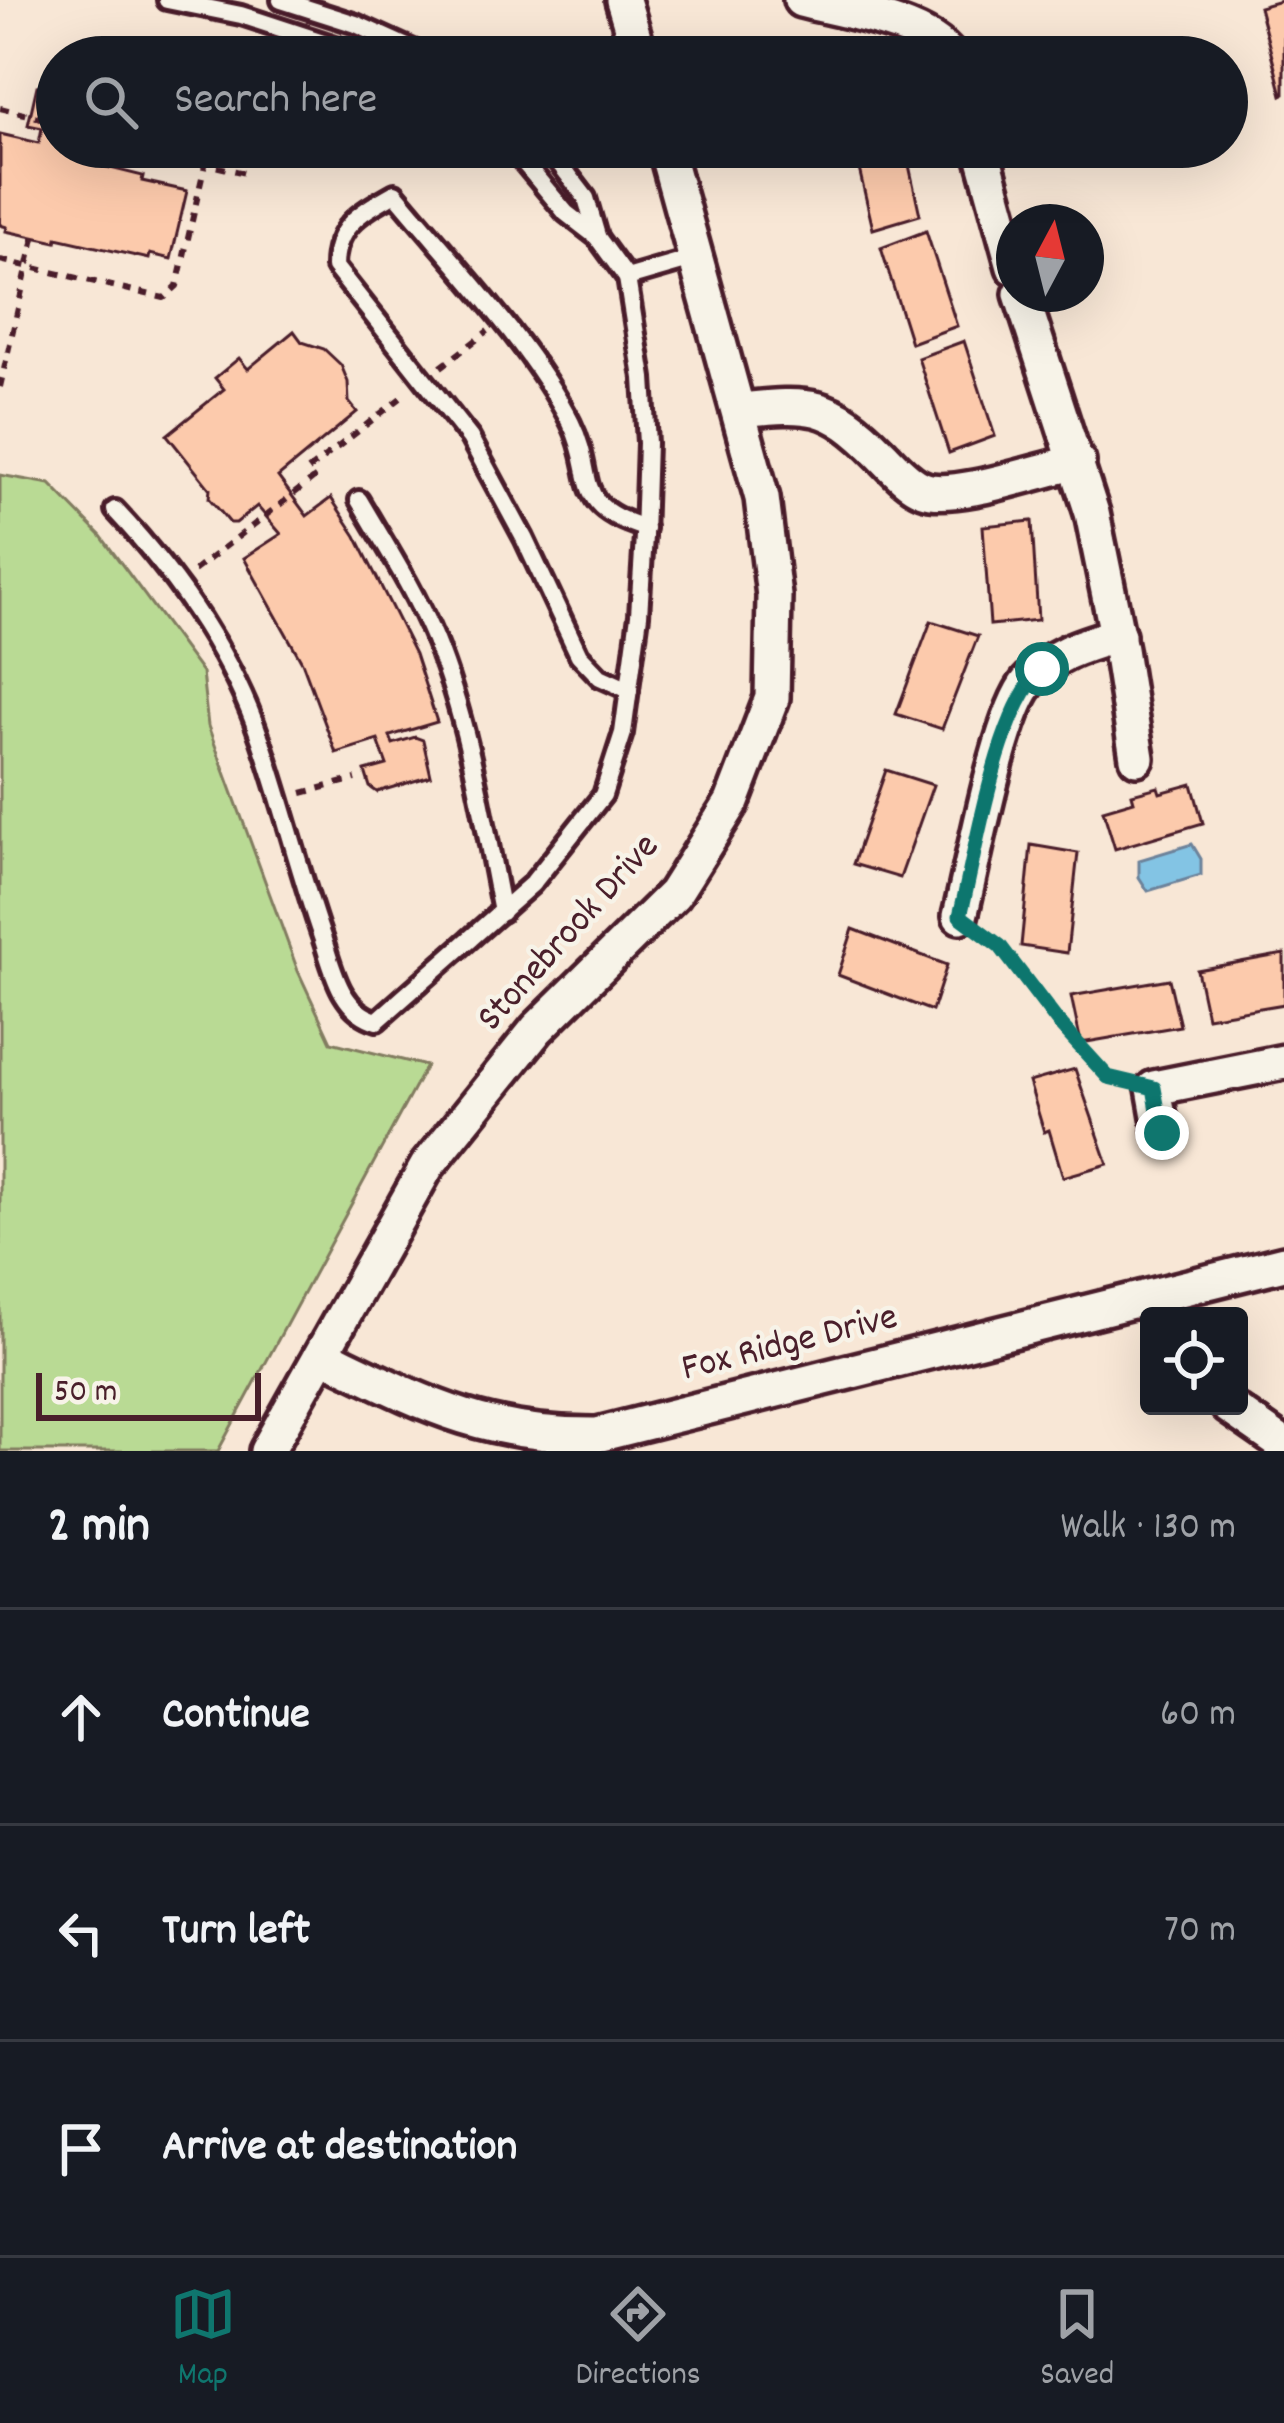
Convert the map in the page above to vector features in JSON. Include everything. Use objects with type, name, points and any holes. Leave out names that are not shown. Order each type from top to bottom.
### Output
[{"type":"street","points":[[623,0],[634,36]]},
{"type":"street","points":[[801,0],[925,36]]},
{"type":"street","name":"Stonebrook Drive","points":[[266,1451],[427,1166],[537,1029],[674,894],[732,802],[772,698],[775,596],[762,498],[671,168]]},
{"type":"street","points":[[987,168],[997,204]]},
{"type":"street","points":[[1028,312],[1078,462],[1118,635],[1137,758]]},
{"type":"street","points":[[739,410],[789,405],[834,413],[912,483],[938,492],[967,490],[1078,462]]},
{"type":"street","points":[[960,916],[1001,751],[1021,693],[1060,656],[1118,635]]},
{"type":"street","points":[[1162,1133],[1154,1088],[1284,1062]]},
{"type":"street","name":"Fox Ridge Drive","points":[[323,1355],[442,1412],[526,1432],[597,1435],[1167,1305],[1284,1263]]},
{"type":"street","points":[[1241,1415],[1284,1445]]},
{"type":"lane","points":[[167,0],[310,36]]},
{"type":"lane","points":[[280,0],[383,36]]},
{"type":"lane","points":[[116,510],[179,584],[219,647],[260,738],[340,988],[358,1016],[377,1021],[532,884],[603,795],[623,734],[645,528],[647,442],[643,378],[627,278],[597,236],[566,213],[528,168]]},
{"type":"lane","points":[[563,168],[586,197],[597,236]]},
{"type":"lane","points":[[629,691],[600,677],[579,655],[470,438],[335,267],[337,240],[352,220],[394,193],[542,373],[570,422],[587,485],[599,506],[616,520],[645,528]]},
{"type":"lane","points":[[627,278],[696,258]]},
{"type":"lane","points":[[359,500],[417,599],[436,642],[477,787],[502,912]]},
{"type":"path","points":[[0,109],[36,117]]},
{"type":"path","points":[[0,260],[164,298],[178,286],[204,168]]},
{"type":"path","points":[[223,168],[245,173]]},
{"type":"path","points":[[0,387],[34,238]]},
{"type":"path","points":[[179,584],[313,479],[307,471],[500,322]]},
{"type":"path","points":[[279,800],[356,778]]},
{"type":"path","points":[[960,916],[1000,946],[1057,1021],[1108,1077],[1154,1088]]},
{"type":"green space","points":[[0,475],[50,484],[101,536],[202,673],[208,726],[298,971],[331,1042],[426,1066],[218,1451],[0,1451]]},
{"type":"water","points":[[1192,844],[1201,859],[1201,875],[1148,891],[1139,877],[1139,860]]},
{"type":"building","points":[[1284,0],[1284,94],[1282,95],[1259,7]]},
{"type":"building","points":[[36,90],[36,127],[28,125]]},
{"type":"building","points":[[0,134],[36,142],[36,168],[110,168],[187,191],[171,259],[150,254],[149,259],[6,231],[0,225]]},
{"type":"building","points":[[859,168],[910,168],[920,215],[873,229]]},
{"type":"building","points":[[926,231],[957,326],[911,343],[881,248]]},
{"type":"building","points":[[294,331],[302,342],[324,349],[341,365],[349,402],[357,412],[278,477],[307,516],[331,498],[356,536],[415,654],[437,722],[390,736],[393,744],[415,737],[423,740],[431,776],[377,792],[365,771],[387,765],[378,740],[336,753],[302,662],[244,558],[281,534],[257,506],[230,523],[167,435],[224,389],[215,378],[239,358],[248,369]]},
{"type":"building","points":[[964,341],[995,436],[949,453],[918,358]]},
{"type":"building","points":[[1032,521],[1038,620],[990,625],[983,526]]},
{"type":"building","points":[[931,621],[978,636],[942,729],[896,714]]},
{"type":"building","points":[[886,770],[933,785],[900,878],[853,864]]},
{"type":"building","points":[[1192,784],[1203,823],[1115,849],[1103,810],[1134,801],[1132,794],[1158,787],[1160,793]]},
{"type":"building","points":[[1031,845],[1078,853],[1067,953],[1021,946]]},
{"type":"building","points":[[853,929],[947,965],[932,1011],[838,975]]},
{"type":"building","points":[[1284,954],[1284,1004],[1207,1017],[1197,970]]},
{"type":"building","points":[[1169,979],[1180,1026],[1081,1043],[1071,996]]},
{"type":"building","points":[[1075,1069],[1108,1164],[1063,1177],[1029,1082]]},
{"type":"route","points":[[1042,669],[1021,693],[1001,751],[960,916],[1000,946],[1057,1021],[1108,1077],[1154,1088],[1162,1133]]}]
